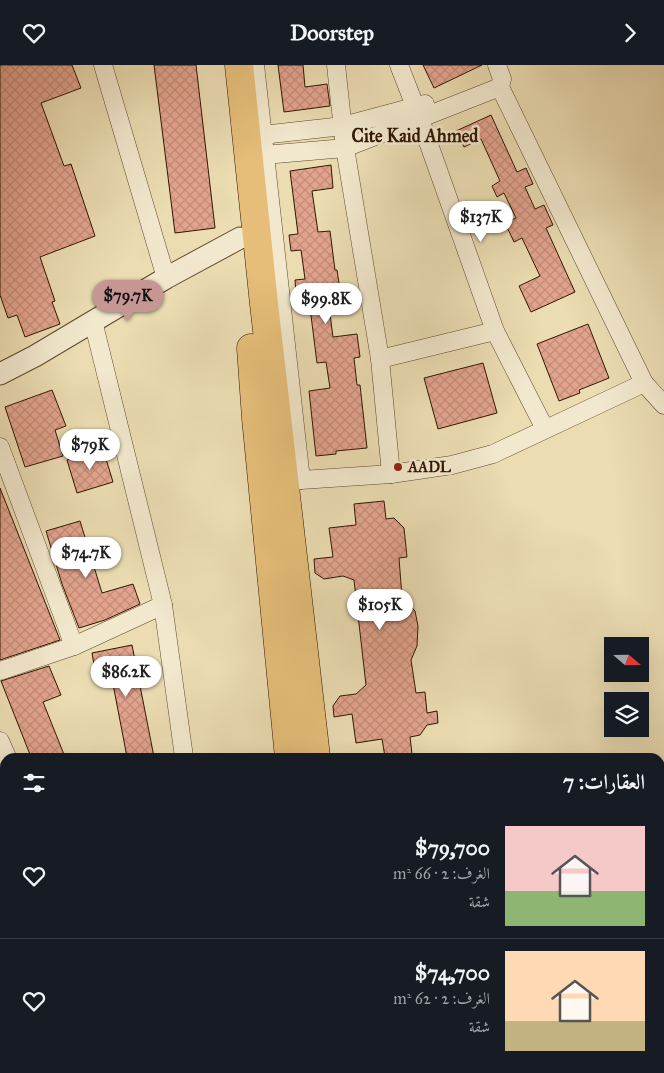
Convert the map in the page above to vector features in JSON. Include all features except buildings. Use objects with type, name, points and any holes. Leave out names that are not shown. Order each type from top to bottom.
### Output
[{"type":"highway","points":[[221,65],[240,238],[289,753]]},
{"type":"highway","points":[[239,65],[264,304],[293,481],[316,753]]},
{"type":"street","points":[[103,65],[166,278]]},
{"type":"street","points":[[254,65],[264,155],[293,481],[392,474],[452,465],[493,454],[644,383]]},
{"type":"street","points":[[336,65],[345,148],[380,359],[392,474]]},
{"type":"street","points":[[399,65],[418,113],[495,331],[544,429]]},
{"type":"street","points":[[264,155],[345,148],[499,77],[644,383],[664,405]]},
{"type":"street","points":[[262,135],[342,126],[418,113]]},
{"type":"street","points":[[0,374],[35,356],[166,278],[240,238]]},
{"type":"street","points":[[93,321],[163,605],[183,753]]},
{"type":"street","points":[[380,359],[495,331]]},
{"type":"street","points":[[0,447],[74,646]]},
{"type":"street","points":[[0,671],[74,646],[163,605]]},
{"type":"street","points":[[0,741],[5,753]]},
{"type":"place","name":"AADL","points":[[398,467]]},
{"type":"district","name":"Cite Kaid Ahmed","points":[[415,136]]}]
